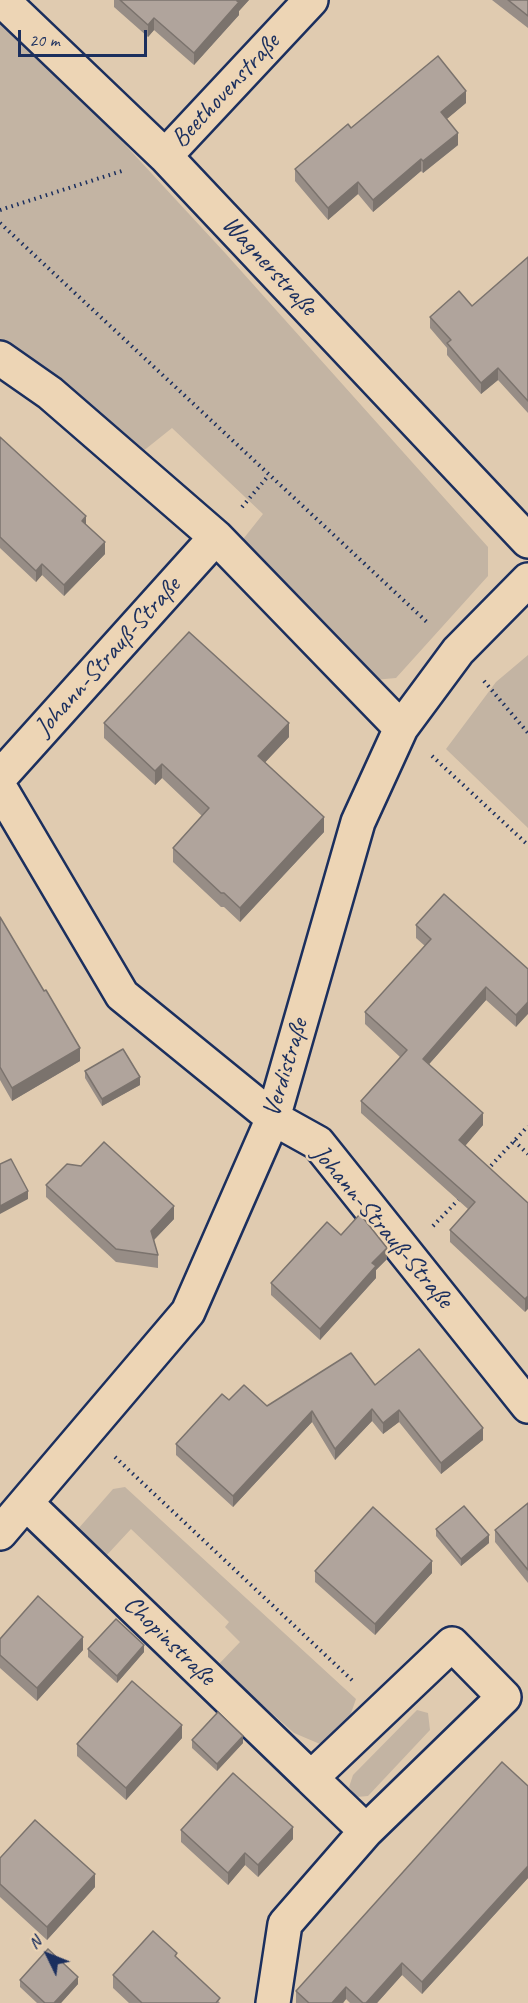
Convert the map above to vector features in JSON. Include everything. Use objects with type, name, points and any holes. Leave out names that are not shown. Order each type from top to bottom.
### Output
[{"type":"street","name":"Wagnerstraße","points":[[3,0],[165,156],[528,540]]},
{"type":"street","name":"Beethovenstraße","points":[[165,156],[311,0]]},
{"type":"street","points":[[0,358],[50,393],[216,537],[401,728]]},
{"type":"street","name":"Johann-Strauß-Straße","points":[[0,777],[216,537]]},
{"type":"street","name":"Verdistraße","points":[[0,1533],[188,1312],[273,1118],[358,822],[401,728],[458,651],[528,580]]},
{"type":"street","name":"Johann-Strauß-Straße","points":[[0,789],[122,995],[273,1118],[318,1143],[528,1406]]},
{"type":"street","name":"Chopinstraße","points":[[27,1504],[366,1831]]},
{"type":"street","points":[[273,2003],[285,1924],[366,1831],[516,1693],[452,1644],[311,1778]]},
{"type":"path","points":[[0,210],[165,156]]},
{"type":"path","points":[[0,223],[458,651],[528,732]]},
{"type":"path","points":[[401,728],[528,845]]},
{"type":"path","points":[[481,1176],[528,1126]]},
{"type":"path","points":[[514,1141],[528,1154]]},
{"type":"path","points":[[406,1254],[465,1193]]},
{"type":"path","points":[[88,1431],[383,1709]]},
{"type":"shaded area","points":[[0,23],[117,136],[226,254],[488,547],[488,576],[396,678],[374,680],[242,557],[244,538],[263,514],[172,428],[142,452],[0,346]]},
{"type":"shaded area","points":[[528,655],[528,828],[446,749],[496,682]]},
{"type":"shaded area","points":[[125,1487],[356,1699],[350,1716],[320,1744],[294,1733],[218,1665],[240,1642],[225,1627],[229,1622],[131,1529],[105,1557],[78,1529],[113,1489]]},
{"type":"shaded area","points":[[417,1710],[428,1713],[430,1730],[368,1796],[357,1797],[349,1787],[353,1775]]},
{"type":"building","points":[[120,0],[238,0],[239,2],[194,53],[154,18],[148,25]]},
{"type":"building","points":[[508,0],[528,0],[528,16]]},
{"type":"building","points":[[438,56],[466,91],[441,112],[458,133],[423,161],[421,159],[373,200],[358,182],[328,208],[295,169],[348,124],[351,128]]},
{"type":"building","points":[[528,257],[528,401],[498,368],[481,383],[447,343],[451,340],[430,317],[459,291],[472,306]]},
{"type":"building","points":[[0,437],[86,516],[82,521],[105,542],[64,585],[42,564],[36,571],[0,537]]},
{"type":"building","points":[[189,632],[289,723],[258,756],[324,817],[240,908],[173,848],[209,808],[162,764],[155,771],[104,723]]},
{"type":"building","points":[[444,894],[528,969],[528,1002],[516,1015],[486,987],[423,1059],[483,1113],[459,1140],[528,1203],[528,1296],[525,1299],[450,1230],[475,1202],[361,1101],[407,1050],[365,1012],[431,939],[416,925]]},
{"type":"building","points":[[0,917],[80,1048],[12,1088],[0,1067]]},
{"type":"building","points":[[123,1049],[140,1077],[102,1099],[85,1071]]},
{"type":"building","points":[[104,1142],[174,1206],[151,1231],[158,1255],[116,1249],[46,1185],[67,1164],[81,1166]]},
{"type":"building","points":[[11,1159],[28,1191],[0,1206],[0,1164]]},
{"type":"building","points":[[360,1214],[387,1248],[372,1263],[376,1266],[320,1329],[271,1283],[327,1222],[341,1235]]},
{"type":"building","points":[[419,1349],[483,1428],[441,1463],[399,1410],[383,1423],[372,1409],[335,1449],[312,1411],[233,1496],[176,1444],[222,1394],[229,1400],[244,1385],[267,1406],[351,1353],[375,1385]]},
{"type":"building","points":[[528,1503],[528,1570],[495,1530]]},
{"type":"building","points":[[464,1506],[489,1535],[461,1559],[436,1529]]},
{"type":"building","points":[[373,1507],[432,1561],[375,1624],[315,1571]]},
{"type":"building","points":[[38,1596],[83,1637],[37,1688],[0,1655],[0,1639]]},
{"type":"building","points":[[116,1619],[144,1645],[117,1676],[88,1649]]},
{"type":"building","points":[[132,1681],[182,1725],[126,1788],[77,1744]]},
{"type":"building","points":[[218,1712],[243,1736],[217,1764],[192,1740]]},
{"type":"building","points":[[502,1762],[528,1786],[528,1866],[422,1982],[402,1963],[366,2003],[363,2003],[346,1987],[332,2003],[309,2003],[296,1991]]},
{"type":"building","points":[[233,1773],[293,1827],[258,1865],[245,1853],[228,1873],[181,1830]]},
{"type":"building","points":[[35,1820],[95,1874],[47,1927],[0,1884],[0,1858]]},
{"type":"building","points":[[153,1931],[177,1953],[175,1956],[220,1998],[216,2003],[142,2003],[113,1975]]},
{"type":"building","points":[[48,1949],[78,1977],[54,2003],[45,2003],[20,1980]]}]
